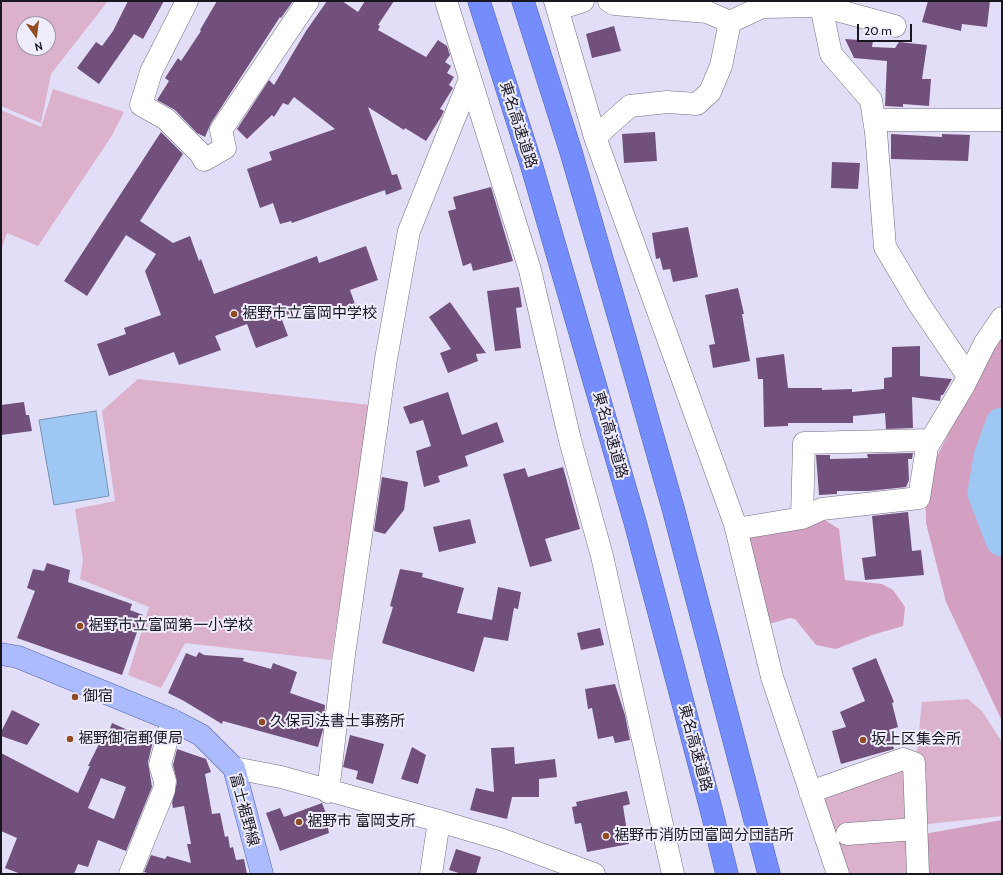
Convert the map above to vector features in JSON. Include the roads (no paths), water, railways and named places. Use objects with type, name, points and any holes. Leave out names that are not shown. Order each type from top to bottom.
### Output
[{"type":"highway","name":"東名高速道路","points":[[479,1],[532,167],[635,522],[727,874]]},
{"type":"highway","points":[[523,1],[570,152],[673,508],[769,871]]},
{"type":"main road","name":"富士裾野線","points":[[1,654],[18,657],[172,720],[201,735],[234,768],[262,874]]},
{"type":"street","points":[[187,1],[151,72],[141,105],[166,119],[200,153],[204,160],[224,148],[220,130],[308,1]]},
{"type":"street","points":[[582,1],[557,5],[595,137],[736,529],[772,677],[838,874]]},
{"type":"street","points":[[609,1],[614,4],[707,12],[730,22],[762,7],[821,4],[895,26]]},
{"type":"street","points":[[442,2],[470,79],[530,270],[570,440],[602,556],[673,874]]},
{"type":"street","points":[[821,4],[831,54],[871,100],[885,247],[919,304],[968,376]]},
{"type":"street","points":[[595,137],[630,106],[667,102],[696,104],[706,96],[710,92],[720,66],[730,22]]},
{"type":"street","points":[[328,792],[343,662],[386,359],[409,231],[470,79]]},
{"type":"street","points":[[874,120],[1002,120]]},
{"type":"street","points":[[736,529],[802,518],[822,509],[919,498],[927,447],[968,376],[985,343],[1002,318]]},
{"type":"street","points":[[802,518],[804,442],[931,440]]},
{"type":"street","points":[[130,874],[164,790],[165,781],[160,765],[172,720]]},
{"type":"street","points":[[810,792],[903,759],[914,763],[918,874]]},
{"type":"street","points":[[234,768],[281,777],[328,792],[439,821],[502,840],[594,874]]},
{"type":"street","points":[[431,874],[439,821]]},
{"type":"street","points":[[847,834],[916,829]]},
{"type":"water","points":[[96,411],[109,496],[54,505],[39,420]]},
{"type":"waterway","points":[[1002,424],[990,457],[984,493],[1002,540]]},
{"type":"place","name":"裾野市立富岡中学校","points":[[234,314]]},
{"type":"place","name":"裾野市立富岡第一小学校","points":[[80,626]]},
{"type":"place","name":"御宿","points":[[75,697]]},
{"type":"place","name":"久保司法書士事務所","points":[[262,722]]},
{"type":"place","name":"裾野御宿郵便局","points":[[70,739]]},
{"type":"place","name":"坂上区集会所","points":[[863,740]]},
{"type":"place","name":"裾野市 富岡支所","points":[[299,822]]},
{"type":"place","name":"裾野市消防団富岡分団詰所","points":[[606,836]]}]
